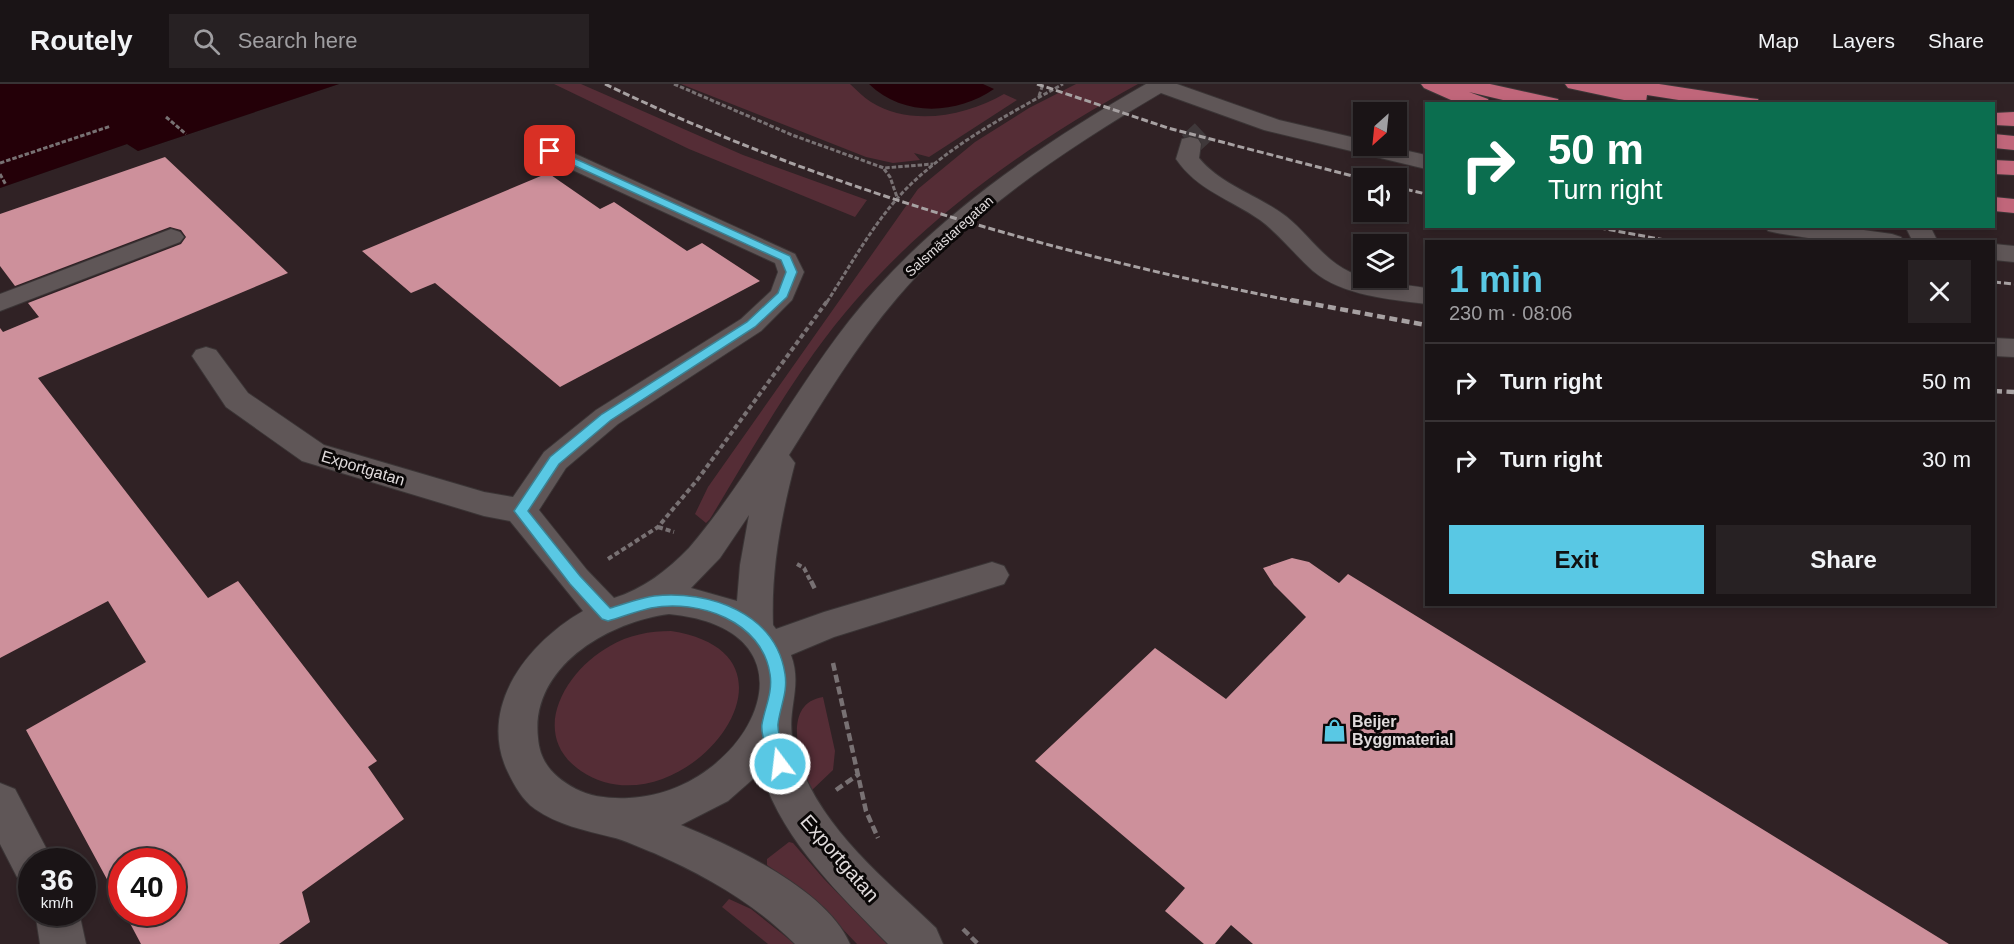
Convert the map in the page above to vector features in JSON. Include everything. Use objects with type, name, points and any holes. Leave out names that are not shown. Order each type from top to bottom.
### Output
[{"type":"highway","points":[[1431,84],[1475,102]]},
{"type":"highway","points":[[1462,84],[1541,102]]},
{"type":"highway","points":[[1575,84],[1660,102]]},
{"type":"highway","points":[[1617,84],[1737,102]]},
{"type":"highway","points":[[1995,141],[2014,142]]},
{"type":"highway","points":[[1995,167],[2014,168]]},
{"type":"street","points":[[1160,84],[1221,118],[1252,119],[1356,147],[1425,162]]},
{"type":"street","name":"Salsmästaregatan","points":[[621,610],[669,587],[687,573],[712,543],[786,438],[860,326],[917,264],[973,213],[1039,162],[1160,84]]},
{"type":"street","points":[[1252,119],[1271,105]]},
{"type":"street","points":[[1190,144],[1187,159],[1197,174],[1279,223],[1309,253],[1338,276],[1425,296]]},
{"type":"street","points":[[550,151],[786,259],[791,272],[783,294],[751,325],[607,417],[555,460],[521,511],[575,580],[621,610]]},
{"type":"street","points":[[1791,228],[1878,240]]},
{"type":"street","points":[[0,303],[171,237]]},
{"type":"street","points":[[1995,252],[2014,254]]},
{"type":"street","points":[[1995,347],[2014,348]]},
{"type":"street","name":"Exportgatan","points":[[206,356],[237,400],[313,453],[484,504],[521,511]]},
{"type":"street","name":"Salsmästaregatan","points":[[762,639],[753,591],[756,552],[786,438]]},
{"type":"street","points":[[762,639],[835,622],[992,575]]},
{"type":"street","name":"Exportgatan","points":[[610,818],[650,815],[688,803],[707,793],[738,770],[752,755],[770,725],[777,705],[779,684],[762,639],[731,612],[702,603],[669,600],[621,610],[573,635],[544,662],[524,694],[516,728],[521,761],[528,777],[553,801],[571,809],[610,818],[686,845],[734,870],[780,901],[827,944]]},
{"type":"street","name":"Exportgatan","points":[[770,725],[784,783],[801,813],[856,880],[920,944]]},
{"type":"street","points":[[0,802],[24,848]]},
{"type":"street","points":[[60,926],[63,944]]},
{"type":"path","points":[[674,84],[792,135],[884,168],[935,164]]},
{"type":"path","points":[[1043,84],[1038,96],[1063,84]]},
{"type":"path","points":[[166,117],[186,134]]},
{"type":"path","points":[[0,163],[111,126]]},
{"type":"path","points":[[884,168],[890,177],[898,201]]},
{"type":"path","points":[[0,174],[6,185]]},
{"type":"path","points":[[575,580],[658,526],[712,543]]},
{"type":"path","points":[[756,552],[788,559],[804,568],[835,622],[866,811],[885,847]]},
{"type":"path","points":[[954,920],[978,944]]},
{"type":"shaded area","points":[[0,84],[339,84],[138,151],[127,144],[0,188]]},
{"type":"shaded area","points":[[339,84],[2014,84],[2014,944],[0,944],[0,188],[127,144],[138,151]]},
{"type":"shaded area","points":[[554,84],[581,84],[743,155],[867,200],[855,217],[689,149]]},
{"type":"shaded area","points":[[681,84],[850,84],[868,100],[887,110],[921,116],[956,113],[989,102],[1004,94],[1017,100],[929,157],[914,153],[920,160],[893,163],[866,157]]},
{"type":"shaded area","points":[[869,84],[983,84],[994,89],[963,104],[930,109],[898,102],[883,95]]},
{"type":"shaded area","points":[[1076,84],[1138,84],[1046,139],[1003,169],[961,200],[882,271],[847,311],[800,373],[710,519],[706,523],[695,514],[708,487],[918,189],[975,142],[1029,108]]},
{"type":"shaded area","points":[[671,631],[716,647],[737,672],[737,703],[721,735],[694,762],[658,780],[619,785],[581,771],[565,756],[557,739],[555,722],[559,704],[567,686],[579,670],[617,642],[639,634]]},
{"type":"shaded area","points":[[823,697],[835,751],[833,770],[811,791],[799,752],[797,723],[801,711],[809,702]]},
{"type":"shaded area","points":[[789,842],[793,843],[824,879],[887,944],[857,944],[810,895],[767,865],[767,859]]},
{"type":"shaded area","points":[[729,899],[751,909],[795,944],[768,944],[722,907]]},
{"type":"building","points":[[165,157],[288,273],[38,378],[208,598],[238,581],[377,761],[368,767],[404,819],[302,892],[310,922],[279,944],[141,944],[131,926],[186,926],[186,848],[108,848],[108,881],[96,859],[96,848],[90,848],[26,730],[146,662],[108,601],[0,658],[0,328],[3,332],[39,317],[28,303],[181,244],[186,237],[181,230],[170,227],[15,286],[0,266],[0,214]]},
{"type":"building","points":[[548,173],[600,209],[614,202],[687,251],[702,243],[760,281],[560,387],[435,283],[411,293],[362,251]]},
{"type":"building","name":"Beijer Byggmaterial","points":[[1292,558],[1309,562],[1339,583],[1348,574],[1949,944],[1253,944],[1231,925],[1215,944],[1204,944],[1165,911],[1185,888],[1035,761],[1155,648],[1226,699],[1306,617],[1274,585],[1263,568]]},
{"type":"tunnel","points":[[1190,144],[1203,132]]},
{"type":"railway","points":[[605,84],[688,122],[772,156],[945,215],[1121,263],[1299,302]]},
{"type":"railway","points":[[1037,84],[1168,128],[1353,176]]},
{"type":"railway","points":[[1407,190],[1425,194]]},
{"type":"railway","points":[[1600,228],[1665,240]]},
{"type":"railway","points":[[1995,282],[2014,284]]},
{"type":"railway","points":[[1291,300],[1425,325]]},
{"type":"railway","points":[[1995,391],[2014,392]]},
{"type":"place","name":"Beijer Byggmaterial","points":[[1334,730]]},
{"type":"route","points":[[550,151],[786,259],[791,272],[783,294],[751,325],[607,417],[555,460],[521,511],[575,580],[608,615],[652,602],[686,601],[702,603],[731,612],[755,629],[773,656],[778,675],[777,705],[770,725],[780,764]]}]
